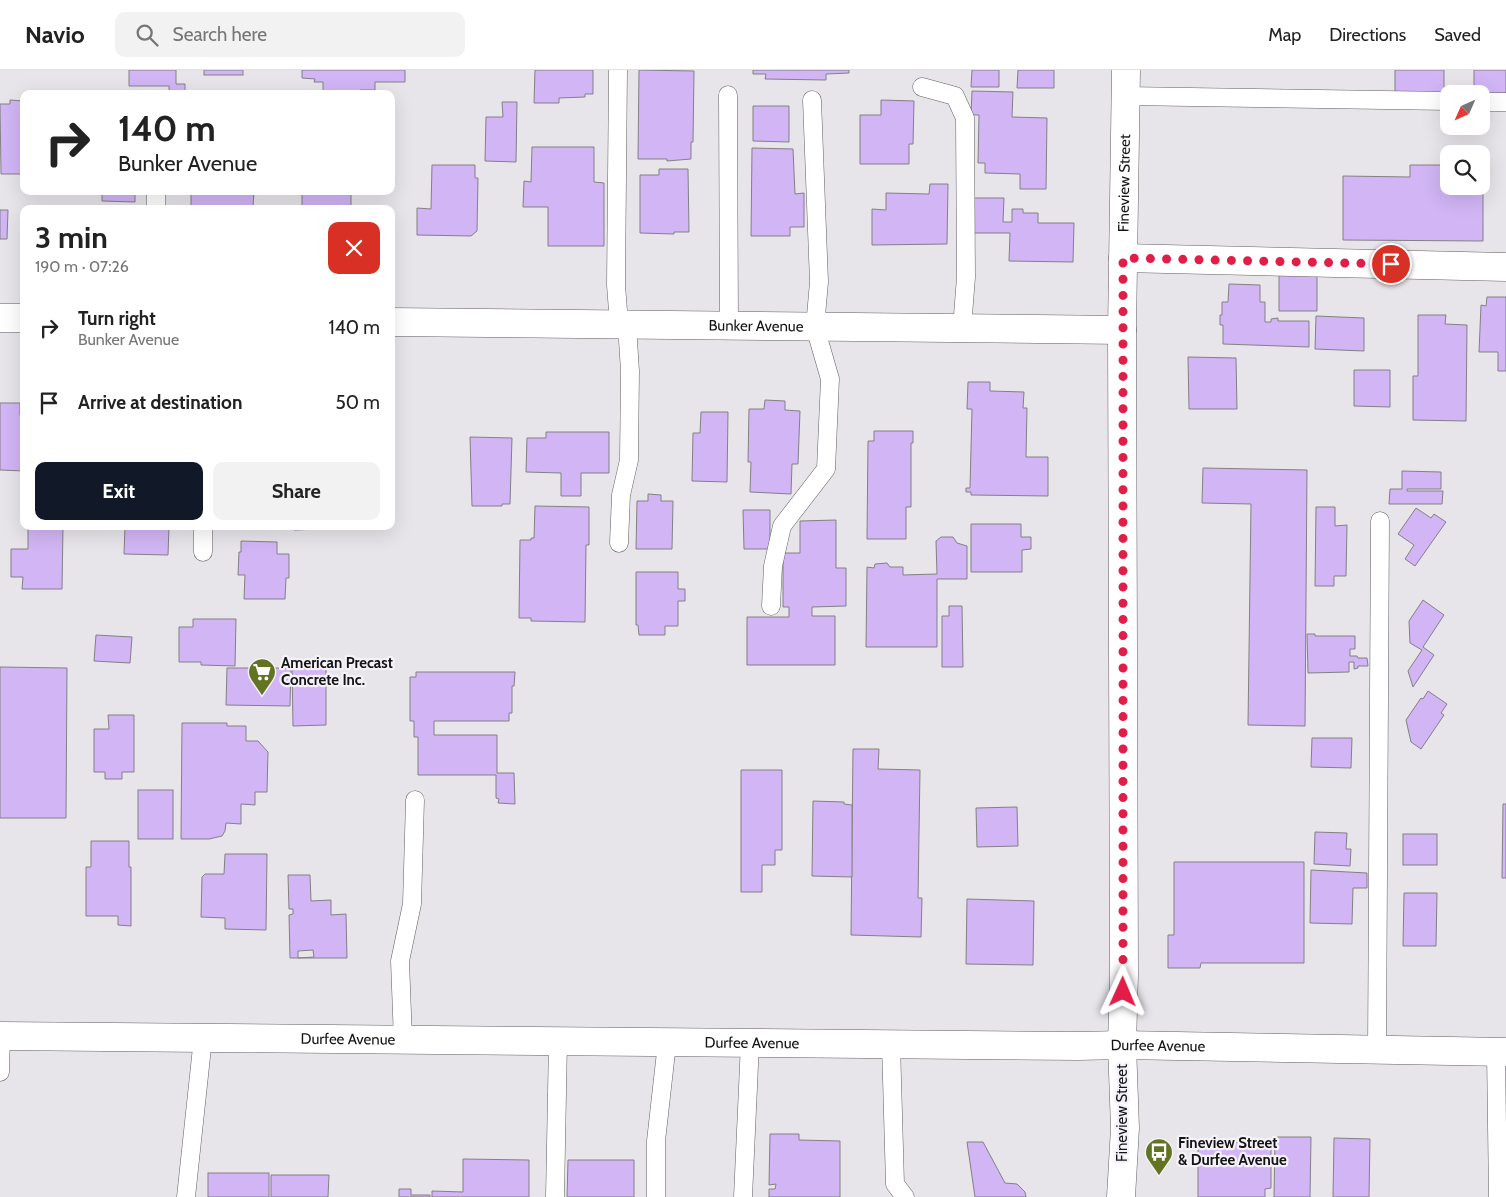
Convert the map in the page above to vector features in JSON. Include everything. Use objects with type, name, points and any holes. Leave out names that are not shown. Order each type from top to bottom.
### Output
[{"type":"street","name":"Fineview Street","points":[[1121,1197],[1125,1128],[1122,1045],[1124,974],[1122,330],[1125,83]]},
{"type":"street","points":[[1123,258],[1506,267]]},
{"type":"street","points":[[0,318],[20,318]]},
{"type":"street","name":"Bunker Avenue","points":[[395,322],[1122,330]]},
{"type":"street","name":"Durfee Avenue","points":[[0,1036],[667,1043],[1122,1045],[1501,1052]]},
{"type":"lane","points":[[618,70],[616,285],[630,371],[629,460],[621,495],[619,543]]},
{"type":"lane","points":[[1125,83],[1440,100]]},
{"type":"lane","points":[[922,87],[954,96],[965,118],[966,277],[962,328]]},
{"type":"lane","points":[[728,94],[729,325]]},
{"type":"lane","points":[[771,606],[772,566],[782,526],[826,469],[830,379],[815,326],[819,282],[812,100]]},
{"type":"lane","points":[[1490,102],[1506,102]]},
{"type":"lane","points":[[1377,1050],[1380,521]]},
{"type":"lane","points":[[203,530],[203,552]]},
{"type":"lane","points":[[403,1040],[400,961],[412,904],[415,800]]},
{"type":"lane","points":[[0,1036],[0,1072]]},
{"type":"lane","points":[[186,1197],[203,1038]]},
{"type":"lane","points":[[555,1197],[558,1041]]},
{"type":"lane","points":[[656,1197],[656,1141],[667,1043]]},
{"type":"lane","points":[[743,1197],[750,1043]]},
{"type":"lane","points":[[891,1044],[895,1184],[905,1197]]},
{"type":"lane","points":[[1498,1197],[1501,1052]]},
{"type":"building","points":[[129,70],[176,70],[176,84],[185,84],[185,90],[169,90],[169,86],[129,86]]},
{"type":"building","points":[[204,70],[243,70],[243,75],[204,75]]},
{"type":"building","points":[[302,70],[405,70],[405,82],[375,82],[375,90],[323,90],[323,82],[314,82],[315,79],[302,78]]},
{"type":"building","points":[[535,70],[593,70],[593,94],[585,94],[585,97],[559,98],[559,103],[534,103]]},
{"type":"building","points":[[639,70],[694,71],[691,159],[667,161],[667,159],[638,159]]},
{"type":"building","points":[[753,70],[849,70],[849,73],[826,74],[826,80],[765,79],[766,74],[753,74]]},
{"type":"building","points":[[972,70],[999,70],[999,87],[971,87]]},
{"type":"building","points":[[1018,70],[1054,70],[1054,88],[1017,88]]},
{"type":"building","points":[[1395,70],[1444,70],[1444,85],[1440,85],[1440,98],[1395,97]]},
{"type":"building","points":[[1474,70],[1506,70],[1506,100],[1490,96],[1490,85],[1474,85]]},
{"type":"building","points":[[972,91],[1013,92],[1012,117],[1047,118],[1046,189],[1020,189],[1020,174],[985,173],[985,163],[978,163],[979,115],[971,115]]},
{"type":"building","points":[[10,100],[20,101],[20,174],[1,174],[0,104],[10,104]]},
{"type":"building","points":[[881,100],[914,101],[913,144],[909,144],[909,164],[860,164],[860,115],[881,115]]},
{"type":"building","points":[[502,102],[517,102],[516,162],[485,161],[486,117],[503,117]]},
{"type":"building","points":[[753,106],[789,106],[789,142],[753,141]]},
{"type":"building","points":[[532,147],[594,147],[594,182],[604,183],[604,246],[548,246],[548,207],[523,207],[524,181],[531,182]]},
{"type":"building","points":[[752,148],[793,149],[795,194],[804,193],[804,227],[790,227],[790,236],[751,236]]},
{"type":"building","points":[[432,165],[475,165],[475,178],[478,178],[477,231],[471,236],[417,235],[417,208],[431,209]]},
{"type":"building","points":[[1410,165],[1440,165],[1440,195],[1483,195],[1483,241],[1343,240],[1343,176],[1410,177]]},
{"type":"building","points":[[659,169],[688,169],[689,232],[674,232],[674,234],[640,233],[640,175],[659,175]]},
{"type":"building","points":[[930,184],[948,184],[947,244],[872,245],[872,209],[886,210],[886,193],[929,194]]},
{"type":"building","points":[[102,195],[135,195],[135,202],[102,201]]},
{"type":"building","points":[[191,195],[254,195],[253,205],[191,205]]},
{"type":"building","points":[[302,195],[351,195],[351,205],[302,205]]},
{"type":"building","points":[[971,198],[1004,198],[1003,222],[1012,222],[1012,209],[1023,209],[1023,213],[1038,213],[1038,223],[1074,223],[1073,262],[1009,261],[1010,233],[971,233]]},
{"type":"building","points":[[0,210],[8,210],[7,239],[0,239]]},
{"type":"building","points":[[1279,275],[1317,276],[1317,311],[1279,311]]},
{"type":"building","points":[[1229,284],[1260,285],[1260,302],[1265,302],[1265,322],[1271,322],[1271,319],[1278,318],[1278,321],[1309,321],[1309,347],[1223,344],[1223,325],[1220,325],[1220,315],[1222,315],[1222,302],[1228,302]]},
{"type":"building","points":[[1487,297],[1506,297],[1506,371],[1498,371],[1498,352],[1479,352],[1481,305],[1486,306]]},
{"type":"building","points":[[1418,315],[1446,315],[1445,324],[1467,325],[1466,421],[1413,420],[1413,376],[1418,376]]},
{"type":"building","points":[[1316,316],[1364,318],[1364,351],[1315,349]]},
{"type":"building","points":[[1188,357],[1236,358],[1237,409],[1189,409]]},
{"type":"building","points":[[1354,370],[1390,370],[1390,407],[1354,406]]},
{"type":"building","points":[[968,382],[990,382],[990,391],[1024,392],[1023,408],[1027,408],[1026,457],[1048,457],[1048,496],[971,495],[971,492],[966,492],[966,488],[970,488],[972,409],[967,409]]},
{"type":"building","points":[[765,400],[785,401],[785,410],[800,411],[798,464],[792,464],[791,494],[750,492],[751,462],[748,462],[749,409],[764,409]]},
{"type":"building","points":[[0,403],[20,403],[20,471],[0,470]]},
{"type":"building","points":[[701,412],[728,412],[727,482],[692,481],[693,433],[700,433]]},
{"type":"building","points":[[874,431],[913,431],[913,443],[911,443],[911,507],[906,507],[906,539],[867,539],[868,441],[874,441]]},
{"type":"building","points":[[546,432],[609,432],[609,473],[581,473],[581,496],[561,496],[561,473],[526,472],[527,438],[546,438]]},
{"type":"building","points":[[470,437],[512,438],[510,504],[502,504],[502,506],[472,506]]},
{"type":"building","points":[[1203,468],[1307,470],[1305,726],[1248,725],[1251,504],[1202,503]]},
{"type":"building","points":[[1402,471],[1441,472],[1441,489],[1407,489],[1407,491],[1443,491],[1442,504],[1389,504],[1390,489],[1402,489]]},
{"type":"building","points":[[648,494],[661,495],[661,501],[673,501],[672,549],[636,549],[637,501],[648,501]]},
{"type":"building","points":[[535,506],[589,507],[589,545],[586,545],[585,622],[531,621],[531,618],[519,618],[520,540],[531,540],[531,538],[534,538]]},
{"type":"building","points":[[1316,507],[1335,507],[1335,526],[1347,525],[1346,576],[1334,576],[1334,586],[1315,586]]},
{"type":"building","points":[[1416,508],[1431,518],[1434,514],[1446,522],[1415,566],[1405,559],[1414,545],[1398,534]]},
{"type":"building","points":[[743,510],[770,510],[770,549],[744,549]]},
{"type":"building","points":[[836,520],[836,568],[846,568],[846,606],[812,607],[812,616],[835,616],[835,665],[747,665],[747,617],[789,617],[789,607],[783,607],[783,553],[800,553],[800,521]]},
{"type":"building","points":[[971,524],[1021,524],[1021,537],[1031,537],[1031,549],[1022,550],[1022,572],[971,572]]},
{"type":"building","points":[[28,530],[63,530],[62,589],[22,589],[23,577],[11,577],[11,549],[28,549]]},
{"type":"building","points":[[125,530],[169,530],[168,555],[124,554]]},
{"type":"building","points":[[941,537],[953,537],[957,543],[967,546],[967,579],[937,579],[937,647],[866,647],[867,567],[874,568],[875,564],[887,563],[890,567],[903,567],[903,575],[937,574],[936,541]]},
{"type":"building","points":[[241,541],[277,542],[277,554],[289,554],[289,578],[286,578],[285,599],[244,599],[245,575],[238,575]]},
{"type":"building","points":[[636,572],[678,572],[678,589],[685,589],[685,601],[678,601],[678,626],[665,626],[665,635],[639,635],[638,625],[636,625]]},
{"type":"building","points":[[1423,600],[1444,615],[1423,647],[1434,655],[1413,687],[1408,671],[1422,650],[1410,643],[1409,621]]},
{"type":"building","points":[[949,606],[962,606],[963,667],[942,667],[942,616],[949,616]]},
{"type":"building","points":[[193,619],[236,619],[235,666],[201,665],[201,662],[179,662],[179,627],[193,627]]},
{"type":"building","points":[[1307,634],[1315,634],[1315,636],[1355,636],[1355,649],[1350,649],[1350,656],[1367,658],[1368,666],[1358,666],[1358,668],[1354,669],[1354,662],[1349,662],[1349,672],[1308,673]]},
{"type":"building","points":[[96,635],[132,637],[130,663],[94,661]]},
{"type":"building","points":[[0,667],[67,668],[66,818],[0,818]]},
{"type":"building","points":[[227,668],[291,668],[290,706],[226,705]]},
{"type":"building","points":[[292,669],[326,669],[326,725],[293,726]]},
{"type":"building","points":[[416,672],[515,672],[514,686],[512,686],[512,713],[509,713],[509,721],[434,721],[434,735],[497,735],[497,773],[514,773],[515,804],[498,803],[499,799],[496,798],[496,775],[418,775],[418,737],[414,737],[414,721],[410,721],[410,677],[416,677]]},
{"type":"building","points":[[1428,691],[1447,704],[1441,713],[1444,715],[1421,749],[1411,742],[1406,720]]},
{"type":"building","points":[[108,715],[134,715],[134,772],[122,772],[122,779],[105,779],[105,772],[94,772],[94,729],[109,729]]},
{"type":"building","points":[[182,723],[227,723],[227,726],[246,726],[246,741],[258,741],[268,752],[267,792],[255,792],[255,805],[241,804],[241,824],[226,823],[222,836],[209,839],[181,839]]},
{"type":"building","points":[[1312,738],[1352,738],[1351,768],[1311,767]]},
{"type":"building","points":[[853,749],[879,749],[878,769],[920,770],[918,898],[922,898],[921,937],[851,935]]},
{"type":"building","points":[[741,770],[782,770],[782,850],[775,850],[775,865],[762,865],[762,892],[741,892]]},
{"type":"building","points":[[138,790],[173,790],[173,839],[138,839]]},
{"type":"building","points":[[813,801],[844,802],[844,804],[852,805],[852,877],[812,876]]},
{"type":"building","points":[[1503,804],[1506,804],[1506,878],[1502,878]]},
{"type":"building","points":[[1017,807],[1018,846],[977,847],[976,808]]},
{"type":"building","points":[[1315,832],[1347,833],[1346,849],[1351,849],[1350,866],[1314,864]]},
{"type":"building","points":[[1403,834],[1437,834],[1437,865],[1403,865]]},
{"type":"building","points":[[91,841],[129,841],[131,926],[118,925],[118,916],[86,916],[86,867],[91,867]]},
{"type":"building","points":[[225,854],[267,854],[266,930],[225,929],[225,918],[201,917],[202,877],[205,874],[224,874]]},
{"type":"building","points":[[1174,862],[1304,862],[1304,963],[1201,963],[1200,968],[1168,968],[1168,935],[1174,935]]},
{"type":"building","points":[[1311,870],[1367,873],[1367,888],[1353,888],[1352,924],[1310,923]]},
{"type":"building","points":[[288,875],[310,875],[311,901],[331,900],[331,915],[346,914],[347,958],[298,958],[290,958],[289,915],[293,914],[293,909],[289,909]],"holes":[[[313,950],[314,957],[298,958],[298,951]]]},
{"type":"building","points":[[1404,893],[1437,893],[1436,946],[1403,946]]},
{"type":"building","points":[[967,899],[1034,901],[1033,965],[966,964]]},
{"type":"building","points":[[770,1134],[799,1134],[799,1140],[840,1141],[840,1197],[769,1197],[769,1189],[775,1189],[776,1184],[769,1185]]},
{"type":"building","points":[[1275,1137],[1311,1137],[1310,1197],[1274,1197]]},
{"type":"building","points":[[1334,1138],[1370,1139],[1369,1197],[1333,1197]]},
{"type":"building","points":[[967,1142],[983,1142],[1005,1183],[1017,1184],[1025,1192],[1026,1197],[975,1197]]},
{"type":"building","points":[[1206,1142],[1265,1143],[1265,1147],[1271,1147],[1271,1188],[1265,1189],[1265,1197],[1198,1197],[1198,1149]]},
{"type":"building","points":[[463,1159],[529,1160],[529,1197],[432,1197],[432,1191],[463,1192]]},
{"type":"building","points":[[568,1160],[634,1160],[634,1197],[567,1197]]},
{"type":"building","points":[[208,1173],[269,1173],[269,1197],[208,1197]]},
{"type":"building","points":[[271,1175],[329,1175],[328,1197],[271,1197]]},
{"type":"building","points":[[399,1189],[411,1189],[411,1195],[430,1195],[430,1197],[399,1197]]},
{"type":"place","name":"American Precast Concrete Inc.","points":[[262,696]]},
{"type":"place","name":"Fineview Street & Durfee Avenue","points":[[1159,1176]]},
{"type":"route","points":[[1123,992],[1123,258],[1391,264]]}]
